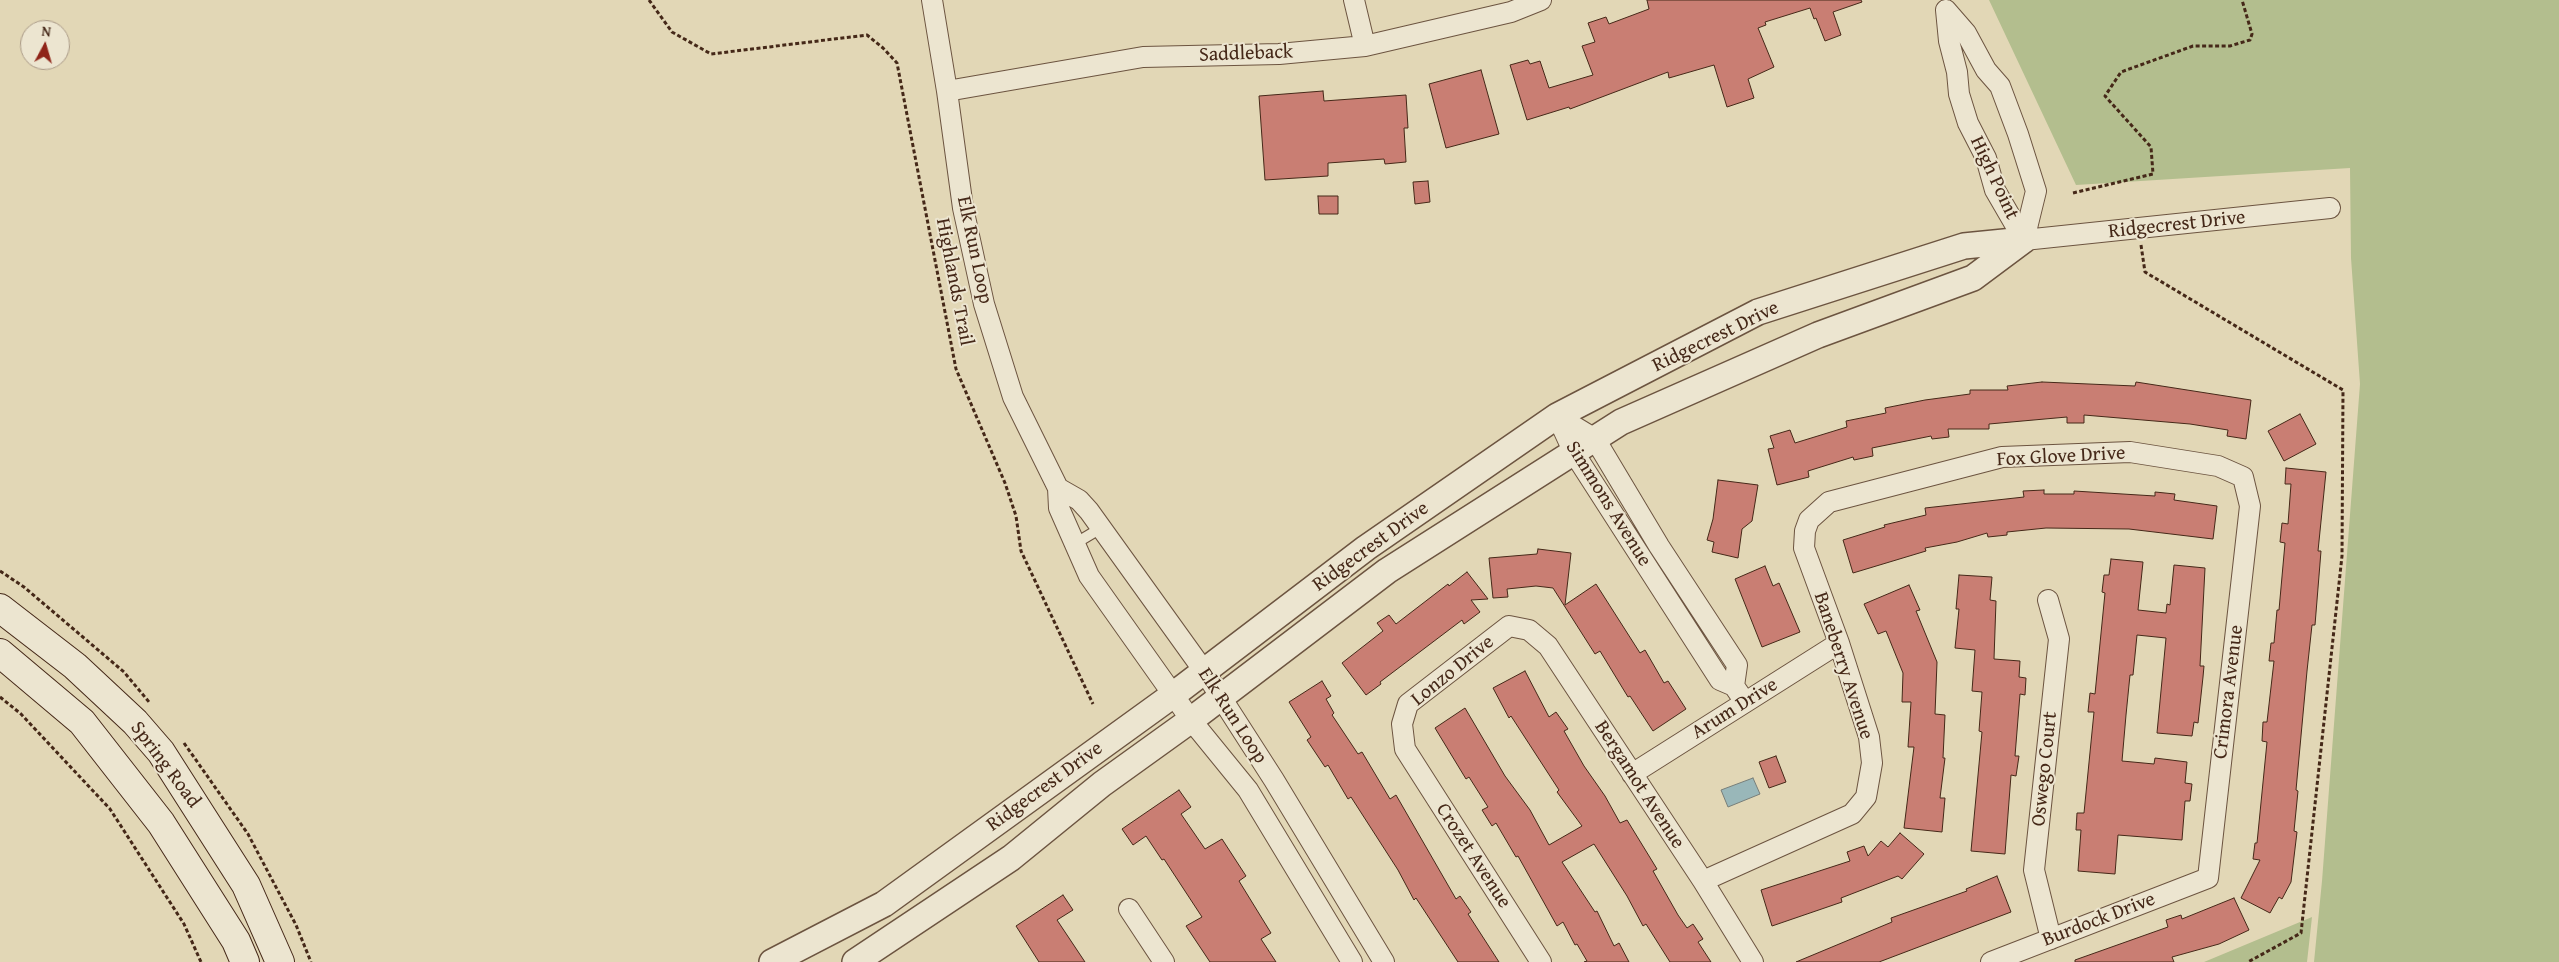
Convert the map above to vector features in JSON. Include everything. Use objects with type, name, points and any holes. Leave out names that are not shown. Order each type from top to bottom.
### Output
[{"type":"main road","name":"Spring Road","points":[[0,608],[87,676],[135,722],[161,752],[246,885],[280,962]]},
{"type":"main road","name":"Spring Road","points":[[0,653],[82,722],[162,822],[236,941],[245,962]]},
{"type":"street","name":"Elk Run Loop","points":[[932,0],[948,90],[962,208],[984,304],[1013,397],[1058,488],[1059,508],[1089,576],[1191,720],[1248,790],[1352,962]]},
{"type":"street","points":[[1354,0],[1364,46]]},
{"type":"street","name":"Saddleback","points":[[948,90],[1143,57],[1279,54],[1364,46],[1512,12],[1541,0]]},
{"type":"street","name":"High Point","points":[[1944,5],[1966,33],[1986,70],[2000,86],[2036,191],[2024,240]]},
{"type":"street","name":"High Point","points":[[1944,5],[1949,42],[1958,83],[1958,94],[1968,122],[1986,158],[1996,190],[2024,240]]},
{"type":"street","points":[[1958,83],[1961,75],[1977,70],[1986,70]]},
{"type":"street","name":"Ridgecrest Drive","points":[[772,962],[884,904],[1173,694],[1366,548],[1558,416],[1758,312],[1964,246],[2139,230],[2330,208]]},
{"type":"street","name":"Ridgecrest Drive","points":[[855,962],[1011,858],[1102,784],[1191,720],[1387,571],[1622,422],[1818,335],[1973,278],[2024,240]]},
{"type":"street","name":"Simmons Avenue","points":[[1558,416],[1595,439],[1659,546],[1737,665],[1734,686]]},
{"type":"street","name":"Simmons Avenue","points":[[1558,416],[1574,453],[1720,680],[1734,686],[1745,702]]},
{"type":"street","name":"Fox Glove Drive","points":[[1805,531],[1810,520],[1830,502],[2002,457],[2130,452],[2218,466],[2243,477],[2250,506]]},
{"type":"street","name":"Elk Run Loop","points":[[1058,488],[1078,500],[1101,528],[1204,671],[1384,962]]},
{"type":"street","name":"Crimora Avenue","points":[[2208,878],[2250,506]]},
{"type":"street","name":"Baneberry Avenue","points":[[1703,881],[1852,814],[1866,797],[1872,763],[1869,737],[1839,643],[1807,559],[1804,548],[1805,531]]},
{"type":"street","name":"Oswego Court","points":[[2048,600],[2059,639],[2034,870],[2051,939]]},
{"type":"street","name":"Lonzo Drive","points":[[1405,749],[1402,724],[1408,704],[1509,626]]},
{"type":"street","name":"Bergamot Avenue","points":[[1509,626],[1529,630],[1548,646],[1703,881],[1753,962]]},
{"type":"street","name":"Arum Drive","points":[[1632,774],[1839,643]]},
{"type":"street","name":"Crozet Avenue","points":[[1405,749],[1541,962]]},
{"type":"street","name":"Burdock Drive","points":[[1991,962],[2208,878]]},
{"type":"street","points":[[1129,909],[1164,962]]},
{"type":"lane","points":[[1076,543],[1101,528]]},
{"type":"path","name":"Highlands Trail","points":[[648,0],[672,32],[711,54],[867,35],[897,63],[956,369],[1005,483],[1016,516],[1021,551],[1093,704]]},
{"type":"path","points":[[2073,193],[2153,174],[2151,147],[2105,96],[2121,72],[2193,46],[2230,46],[2250,40],[2252,34],[2242,0]]},
{"type":"path","points":[[2139,230],[2145,272],[2343,390],[2342,556],[2301,933],[2248,962]]},
{"type":"path","points":[[0,697],[21,714],[110,809],[184,924],[201,962]]},
{"type":"green space","points":[[1989,0],[2559,0],[2559,962],[2314,962],[2322,881],[2360,384],[2351,258],[2350,168],[2076,185]]},
{"type":"green space","points":[[2312,917],[2307,962],[2204,962]]},
{"type":"water","points":[[1753,778],[1760,794],[1728,807],[1721,790]]},
{"type":"building","points":[[1647,0],[1861,0],[1862,2],[1833,12],[1841,35],[1825,41],[1810,8],[1765,22],[1766,25],[1758,28],[1774,67],[1748,79],[1754,98],[1727,107],[1714,65],[1669,78],[1668,72],[1570,109],[1569,107],[1527,120],[1510,65],[1528,60],[1530,64],[1540,61],[1549,88],[1593,75],[1582,46],[1595,42],[1588,23],[1606,17],[1609,24],[1649,9]]},
{"type":"building","points":[[1481,70],[1499,134],[1446,148],[1429,84]]},
{"type":"building","points":[[1323,91],[1324,101],[1406,95],[1408,128],[1404,128],[1406,162],[1385,164],[1384,159],[1328,163],[1328,176],[1265,180],[1259,96]]},
{"type":"building","points":[[1428,181],[1430,202],[1415,204],[1413,182]]},
{"type":"building","points":[[1318,196],[1338,196],[1338,214],[1319,214]]},
{"type":"building","points":[[2042,382],[2135,386],[2136,382],[2251,400],[2246,439],[2227,436],[2228,430],[2190,424],[2084,415],[2084,423],[2067,423],[2067,417],[1989,424],[1989,429],[1948,429],[1949,437],[1932,439],[1931,436],[1872,448],[1873,456],[1854,460],[1853,457],[1808,471],[1809,477],[1777,485],[1768,449],[1774,448],[1770,436],[1790,430],[1795,443],[1847,427],[1846,421],[1886,413],[1885,408],[1970,394],[1970,390],[2008,390],[2007,386]]},
{"type":"building","points":[[2300,414],[2316,444],[2284,461],[2268,431]]},
{"type":"building","points":[[2286,468],[2326,472],[2318,551],[2321,551],[2315,625],[2312,625],[2296,790],[2298,791],[2294,831],[2297,832],[2291,882],[2282,899],[2279,897],[2270,913],[2241,898],[2260,860],[2253,859],[2255,843],[2257,843],[2267,742],[2262,741],[2263,722],[2267,722],[2274,661],[2269,661],[2271,643],[2274,643],[2277,610],[2279,610],[2285,543],[2280,542],[2282,523],[2288,524],[2291,484],[2285,484]]},
{"type":"building","points":[[1718,480],[1758,485],[1752,521],[1742,529],[1738,558],[1712,552],[1714,542],[1707,540],[1713,519]]},
{"type":"building","points":[[2044,490],[2044,494],[2074,494],[2074,491],[2155,496],[2155,492],[2175,494],[2174,500],[2217,506],[2213,539],[2129,529],[2046,528],[2007,532],[2007,535],[1988,537],[1987,533],[1957,542],[1925,548],[1926,551],[1853,573],[1843,540],[1885,527],[1884,525],[1926,515],[1925,508],[2024,497],[2023,491]]},
{"type":"building","points":[[1538,549],[1571,553],[1565,605],[1596,584],[1640,653],[1645,650],[1664,683],[1668,681],[1686,709],[1653,731],[1630,696],[1628,697],[1600,651],[1595,654],[1553,588],[1536,586],[1507,589],[1508,597],[1493,598],[1489,558],[1537,554]]},
{"type":"building","points":[[2111,559],[2143,562],[2138,610],[2166,613],[2167,604],[2170,605],[2174,565],[2205,568],[2200,666],[2204,666],[2198,723],[2194,722],[2192,736],[2157,733],[2166,638],[2137,635],[2133,675],[2130,675],[2122,761],[2154,764],[2155,758],[2187,762],[2185,783],[2192,784],[2190,801],[2185,801],[2182,840],[2118,835],[2115,874],[2078,871],[2081,830],[2076,830],[2077,813],[2084,813],[2094,712],[2088,712],[2090,693],[2095,694],[2105,593],[2102,592],[2104,575],[2109,575]]},
{"type":"building","points":[[1765,566],[1773,586],[1779,583],[1800,632],[1762,647],[1735,579]]},
{"type":"building","points":[[1467,572],[1488,599],[1471,600],[1480,612],[1464,624],[1462,620],[1380,682],[1381,684],[1366,695],[1342,663],[1383,631],[1377,623],[1389,615],[1396,624],[1448,584],[1449,586]]},
{"type":"building","points":[[1959,575],[1992,577],[1990,600],[1996,601],[1994,659],[2020,661],[2019,677],[2026,678],[2025,695],[2020,694],[2015,756],[2019,756],[2016,776],[2011,775],[2005,854],[1971,851],[1982,732],[1979,731],[1982,692],[1972,691],[1975,650],[1955,648],[1959,609],[1956,609]]},
{"type":"building","points":[[1909,585],[1920,610],[1916,611],[1937,662],[1935,714],[1945,715],[1943,758],[1945,758],[1940,798],[1945,798],[1942,832],[1904,828],[1914,747],[1908,747],[1911,702],[1902,702],[1903,673],[1886,631],[1878,634],[1864,604]]},
{"type":"building","points":[[1525,671],[1549,717],[1556,712],[1568,729],[1564,731],[1620,823],[1627,820],[1657,869],[1653,871],[1678,915],[1687,928],[1693,924],[1703,939],[1698,942],[1711,962],[1670,962],[1646,924],[1643,926],[1627,896],[1594,844],[1562,862],[1595,912],[1597,911],[1614,946],[1619,943],[1629,962],[1584,962],[1587,961],[1577,944],[1575,945],[1563,922],[1557,926],[1518,856],[1516,857],[1496,823],[1492,826],[1482,810],[1488,807],[1469,777],[1466,779],[1435,728],[1465,708],[1505,776],[1530,810],[1549,845],[1582,826],[1557,792],[1559,790],[1511,716],[1509,718],[1493,688]]},
{"type":"building","points":[[1322,681],[1331,696],[1326,699],[1334,713],[1332,715],[1358,754],[1362,752],[1390,799],[1396,795],[1456,899],[1460,896],[1471,912],[1468,914],[1499,962],[1458,962],[1416,898],[1414,900],[1398,870],[1351,797],[1348,799],[1328,765],[1325,767],[1307,740],[1311,737],[1289,702]]},
{"type":"building","points":[[1776,756],[1786,782],[1769,788],[1759,762]]},
{"type":"building","points":[[1179,790],[1191,807],[1181,814],[1205,849],[1222,839],[1246,876],[1239,881],[1271,933],[1261,939],[1276,962],[1210,962],[1186,926],[1202,917],[1164,859],[1162,860],[1146,836],[1133,845],[1122,829]]},
{"type":"building","points":[[1900,833],[1924,854],[1902,879],[1898,876],[1841,898],[1842,902],[1772,926],[1761,890],[1850,861],[1847,852],[1864,846],[1868,856],[1881,841],[1888,847]]},
{"type":"building","points":[[1997,876],[2011,912],[1879,962],[1796,962],[1892,922],[1891,918],[1967,891],[1966,889]]},
{"type":"building","points":[[1063,895],[1073,910],[1057,920],[1085,962],[1039,962],[1016,926]]},
{"type":"building","points":[[2234,898],[2249,930],[2219,944],[2172,957],[2174,962],[2075,962],[2075,960],[2168,927],[2166,920],[2181,915],[2182,919]]}]
